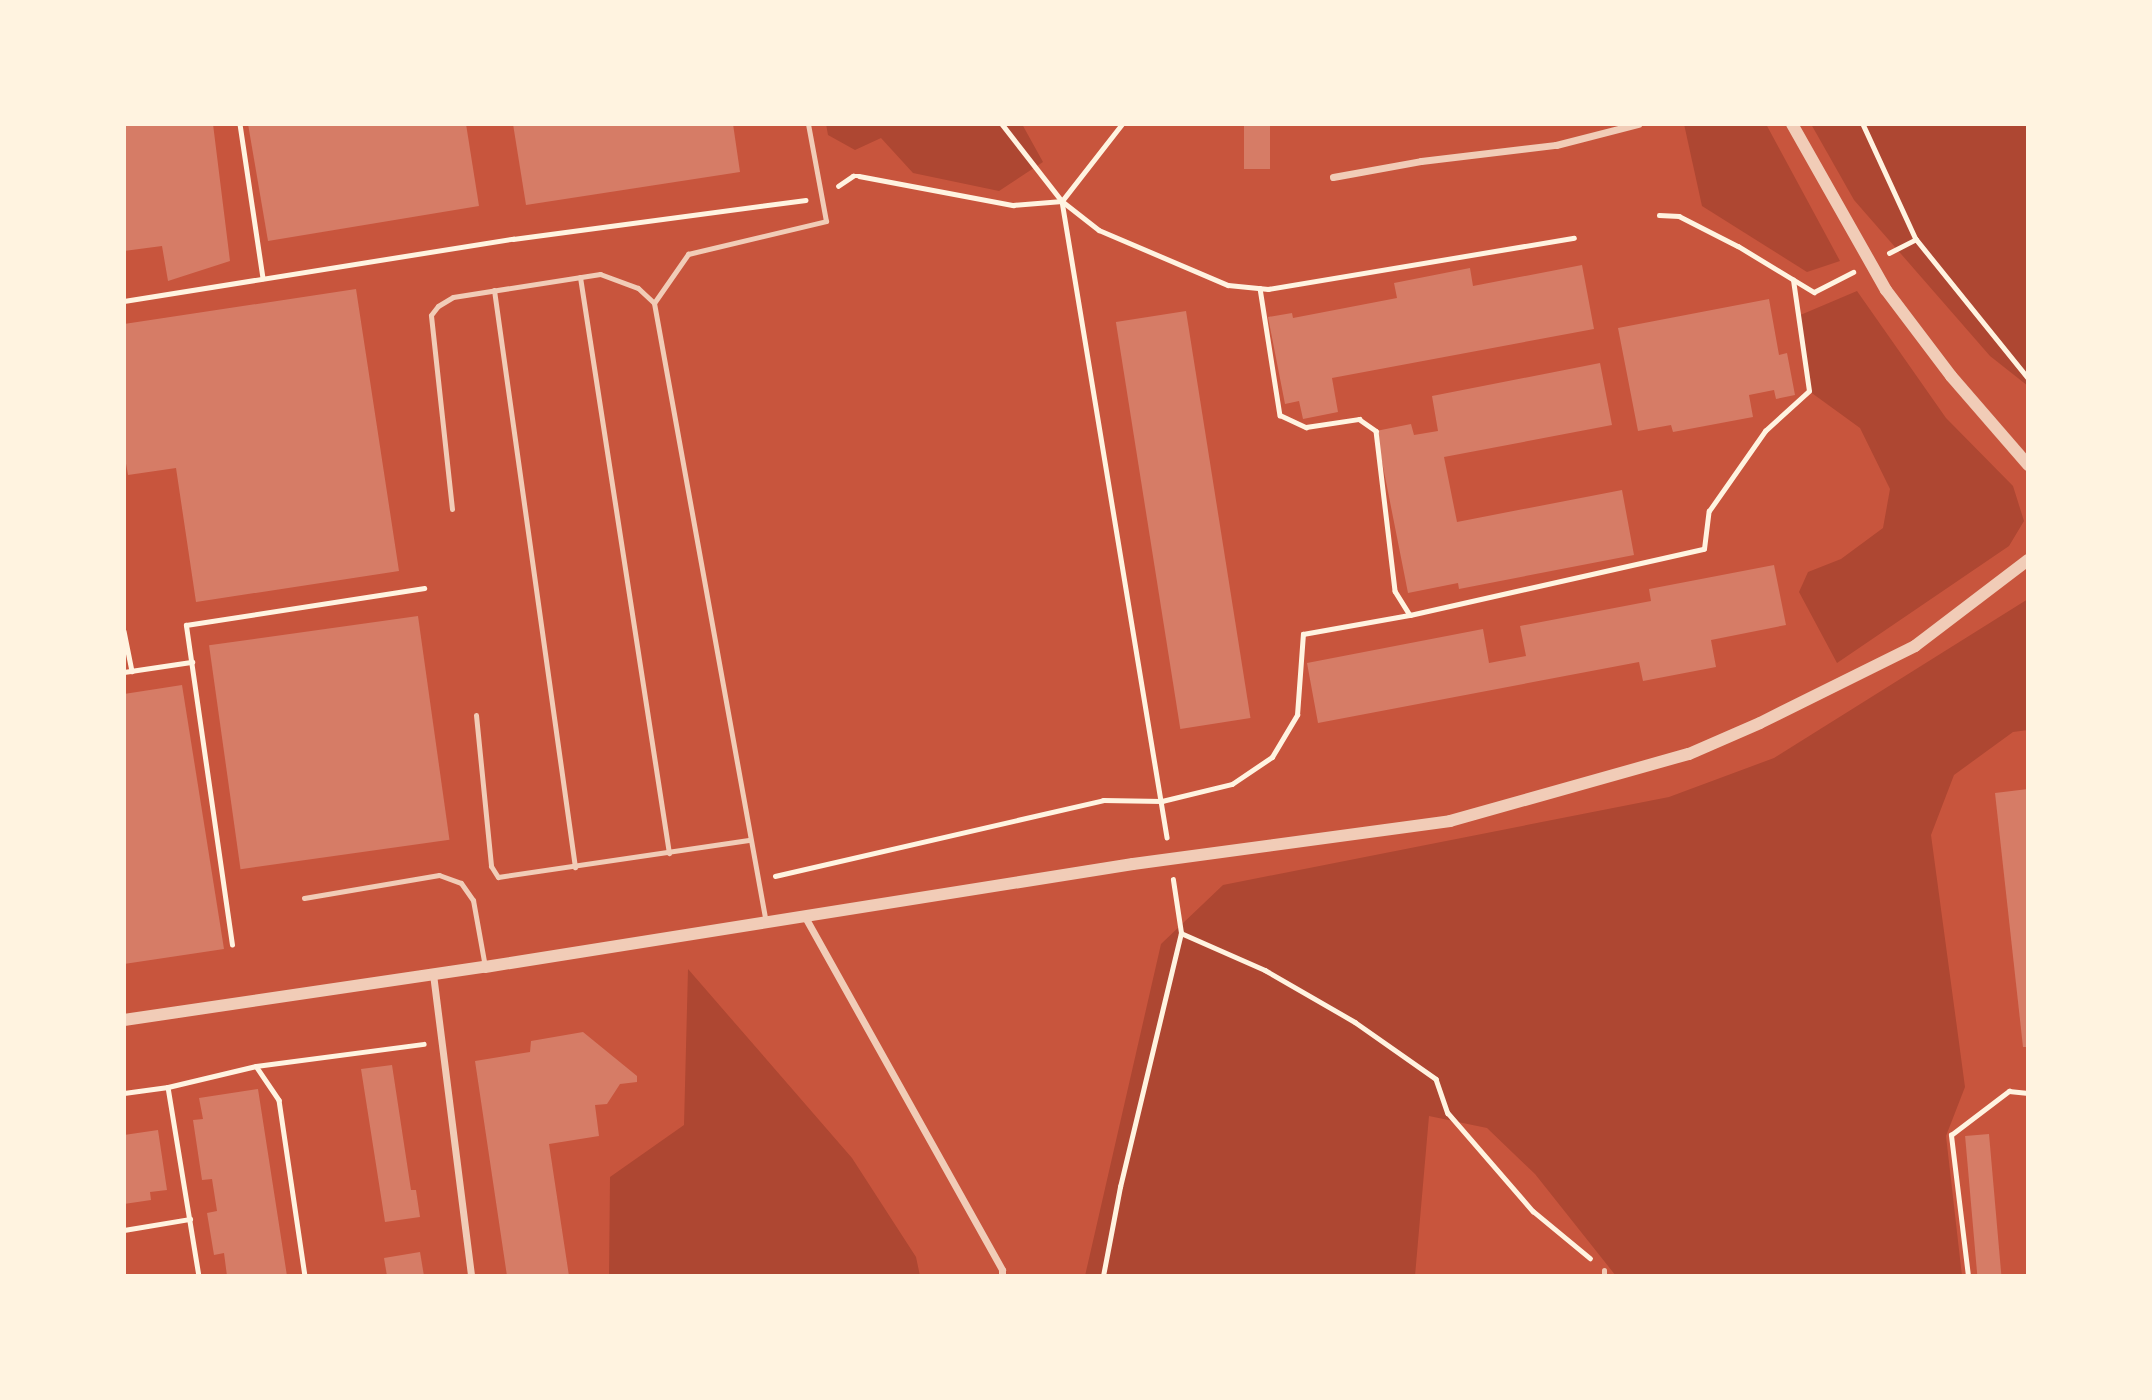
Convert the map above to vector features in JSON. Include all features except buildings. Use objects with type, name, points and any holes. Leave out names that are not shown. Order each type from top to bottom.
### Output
[{"type":"street","points":[[1333,177],[1422,161],[1556,145],[1638,124]]},
{"type":"street","points":[[1792,124],[1886,290],[1951,376],[2028,465]]},
{"type":"street","points":[[124,1020],[485,967],[1133,864],[1201,857],[1450,821],[1689,754],[1760,723],[1915,646],[2028,559]]},
{"type":"street","points":[[805,917],[1002,1270],[1002,1276]]},
{"type":"street","points":[[433,974],[471,1276]]},
{"type":"lane","points":[[654,303],[688,254],[826,221],[808,124]]},
{"type":"lane","points":[[452,509],[431,315],[445,299],[600,274],[638,288],[654,303],[766,923]]},
{"type":"lane","points":[[580,277],[669,853]]},
{"type":"lane","points":[[494,290],[575,867]]},
{"type":"lane","points":[[476,715],[491,866],[498,877],[750,840]]},
{"type":"lane","points":[[304,898],[439,875],[461,883],[473,900],[485,967]]},
{"type":"path","points":[[240,124],[263,278]]},
{"type":"path","points":[[1002,124],[1062,201],[1099,230],[1228,285],[1260,288],[1574,238]]},
{"type":"path","points":[[1122,124],[1062,201],[1167,840]]},
{"type":"path","points":[[1863,124],[1916,239],[2028,378]]},
{"type":"path","points":[[124,301],[513,239],[822,198],[853,176],[1013,205],[1062,201]]},
{"type":"path","points":[[1659,215],[1679,216],[1738,246],[1814,292],[1859,269]]},
{"type":"path","points":[[1882,257],[1916,239]]},
{"type":"path","points":[[757,880],[1103,800],[1162,801],[1232,784],[1272,757],[1297,715],[1303,634],[1410,615],[1704,549],[1709,511],[1765,431],[1809,391],[1793,280]]},
{"type":"path","points":[[1260,288],[1280,415],[1306,427],[1359,419],[1376,431],[1395,591],[1410,615]]},
{"type":"path","points":[[232,946],[186,625],[424,589]]},
{"type":"path","points":[[124,631],[132,671]]},
{"type":"path","points":[[124,672],[192,662]]},
{"type":"path","points":[[1103,1276],[1120,1187],[1181,933],[1171,866]]},
{"type":"path","points":[[1181,933],[1265,970],[1355,1022],[1436,1079],[1448,1113],[1533,1211],[1604,1273]]},
{"type":"path","points":[[124,1093],[167,1087],[256,1066],[440,1042]]},
{"type":"path","points":[[256,1066],[279,1100],[305,1276]]},
{"type":"path","points":[[167,1087],[200,1276]]},
{"type":"path","points":[[1968,1276],[1951,1135],[2009,1091],[2028,1093]]},
{"type":"path","points":[[124,1230],[190,1219]]},
{"type":"shaded area","points":[[826,124],[1022,124],[1043,162],[999,191],[913,173],[881,138],[855,150],[828,135]]},
{"type":"shaded area","points":[[1684,124],[1766,124],[1840,261],[1807,272],[1702,206]]},
{"type":"shaded area","points":[[1811,124],[2028,124],[2028,386],[1990,356],[1854,200]]},
{"type":"shaded area","points":[[1857,291],[1946,418],[2013,486],[2024,521],[2009,546],[1837,663],[1799,592],[1808,572],[1841,559],[1883,528],[1890,489],[1860,428],[1809,391],[1798,316]]},
{"type":"shaded area","points":[[2028,599],[2028,730],[2013,732],[1954,775],[1931,835],[1965,1087],[1946,1136],[1962,1276],[1616,1276],[1535,1174],[1487,1128],[1429,1116],[1415,1276],[1085,1276],[1161,944],[1223,885],[1669,797],[1774,758]]},
{"type":"shaded area","points":[[688,969],[852,1158],[916,1257],[920,1276],[609,1276],[610,1177],[684,1125]]}]
